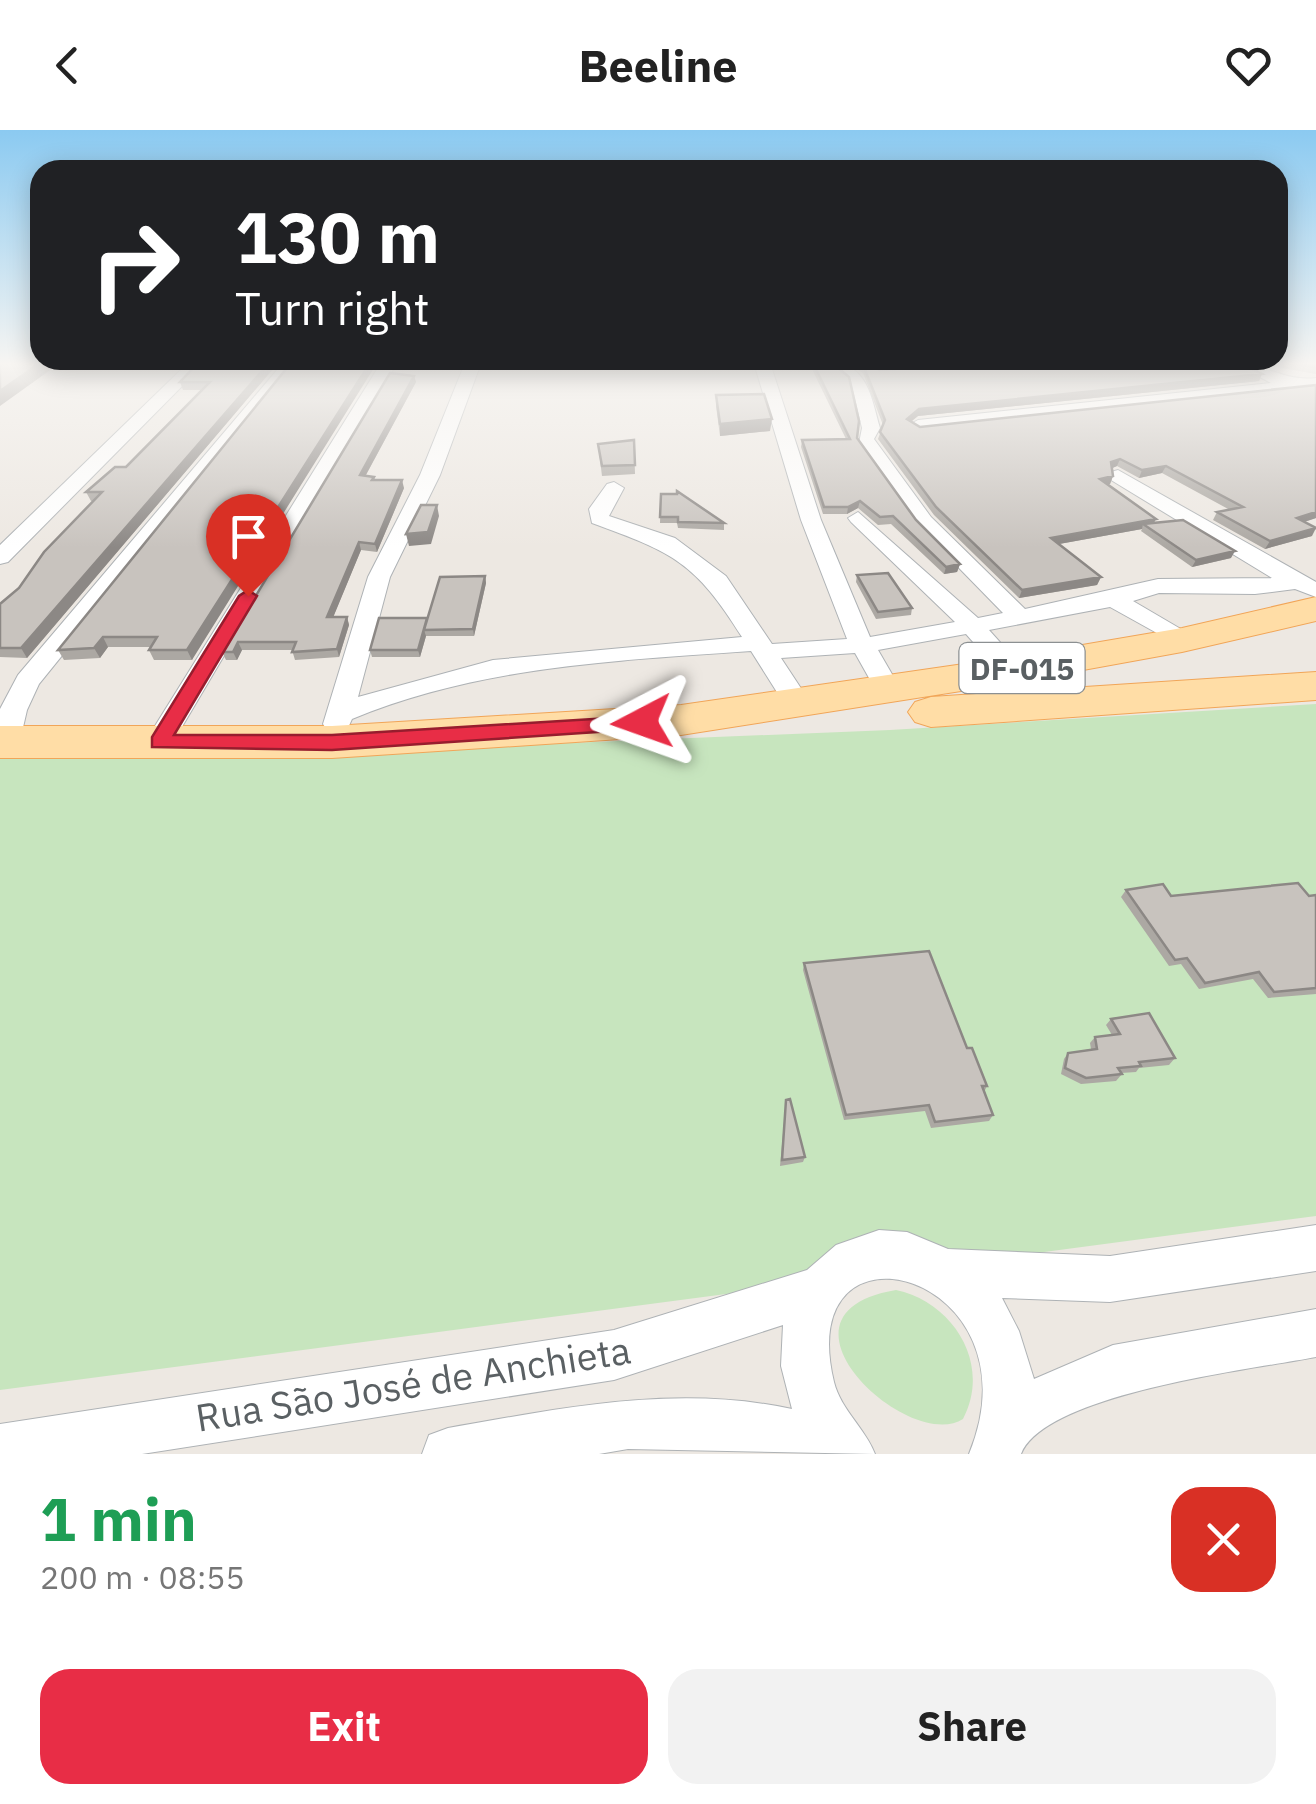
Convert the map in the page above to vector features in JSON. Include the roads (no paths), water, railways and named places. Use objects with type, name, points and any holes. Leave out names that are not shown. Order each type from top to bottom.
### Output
[{"type":"main road","name":"DF-015","points":[[727,715],[1182,640],[1309,593]]},
{"type":"main road","name":"DF-015","points":[[4,742],[159,742],[336,728],[727,715],[786,721],[1316,686]]},
{"type":"street","points":[[0,557],[134,425]]},
{"type":"street","points":[[4,742],[26,682],[240,425]]},
{"type":"street","points":[[159,742],[352,425]]},
{"type":"street","points":[[336,728],[379,577],[430,475],[450,425]]},
{"type":"street","points":[[781,425],[811,520],[851,624],[887,688]]},
{"type":"street","points":[[870,425],[865,438],[924,521],[1022,618]]},
{"type":"street","points":[[1118,476],[1309,593]]},
{"type":"street","points":[[614,488],[600,509],[599,519],[667,543],[718,581],[797,702]]},
{"type":"street","points":[[858,518],[973,626],[1012,670]]},
{"type":"street","points":[[336,728],[430,678],[490,666],[865,645],[1114,600],[1158,586],[1255,587],[1309,593]]},
{"type":"street","points":[[1114,600],[1182,640]]},
{"type":"street","name":"Rua São José de Anchieta","points":[[946,1272],[1110,1279],[1316,1248]]},
{"type":"street","name":"Rua São José de Anchieta","points":[[0,1450],[614,1355],[820,1289],[839,1268],[864,1256],[890,1252],[918,1258],[946,1272],[971,1294],[998,1339],[1010,1392],[1001,1440]]},
{"type":"street","points":[[820,1289],[809,1315],[804,1346],[808,1380],[820,1414],[844,1450]]},
{"type":"street","name":"Rua São José de Anchieta","points":[[1001,1440],[1042,1402],[1114,1370],[1316,1332]]},
{"type":"street","points":[[448,1454],[628,1423],[757,1427],[844,1450]]}]
